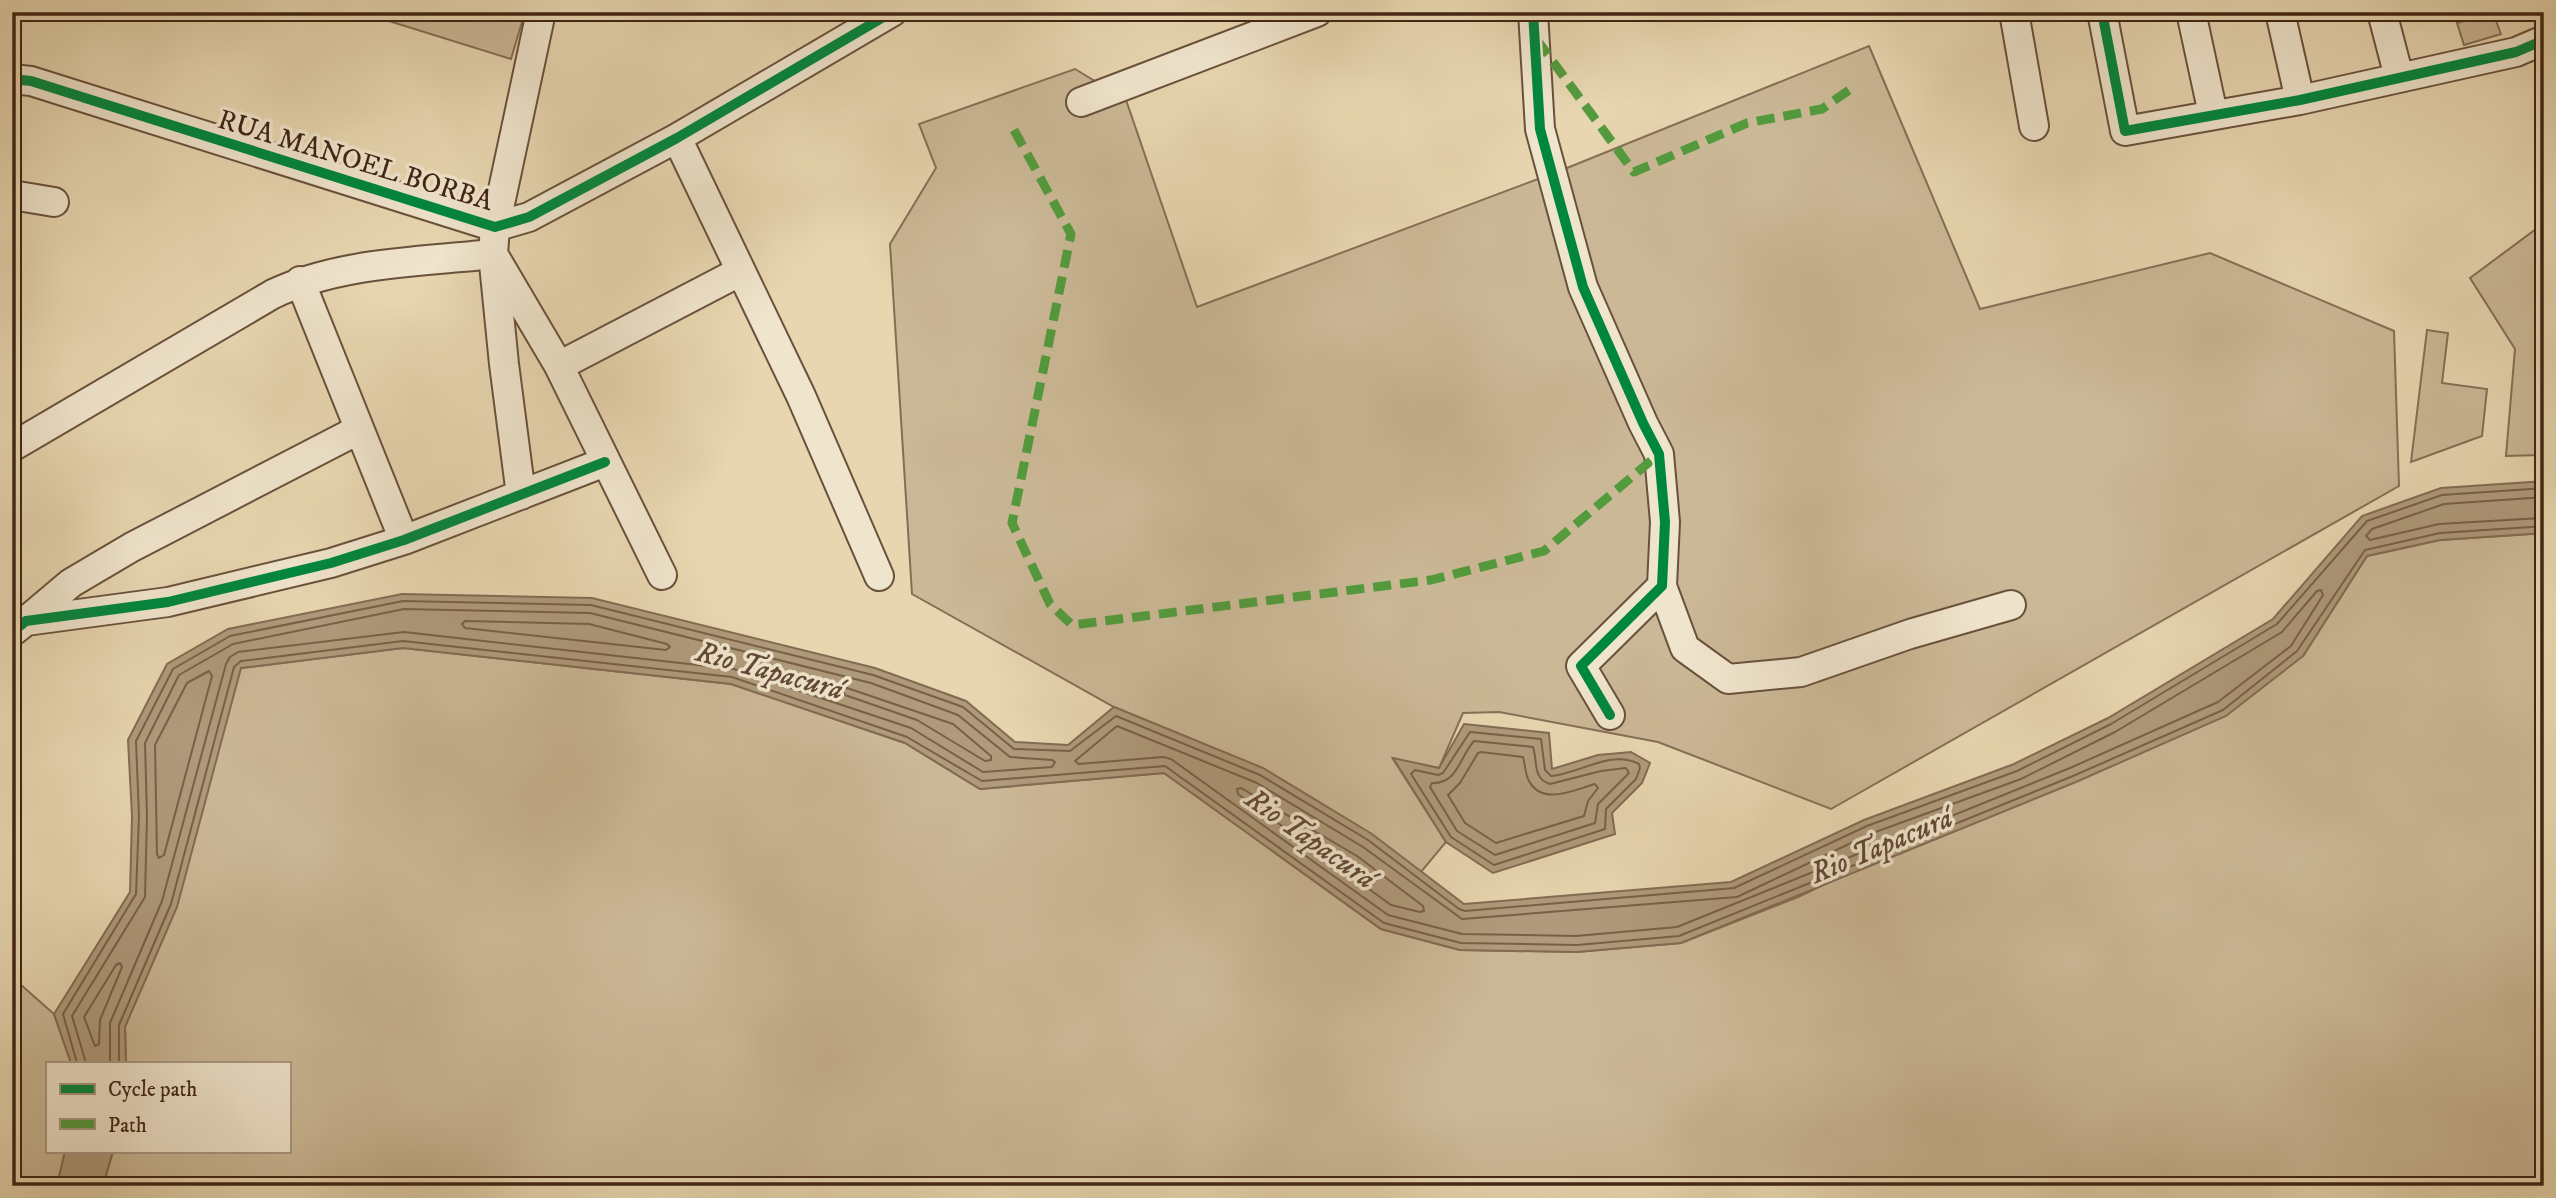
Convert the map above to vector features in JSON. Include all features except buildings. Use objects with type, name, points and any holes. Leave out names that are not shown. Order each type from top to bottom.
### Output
[{"type":"street","points":[[522,495],[504,364],[494,240],[541,12]]},
{"type":"street","name":"RUA MANOEL BORBA","points":[[12,79],[31,81],[494,240],[529,217],[677,138],[892,12]]},
{"type":"street","points":[[1081,102],[1317,12]]},
{"type":"street","points":[[1534,12],[1539,129],[1583,287],[1659,454],[1665,522],[1662,586],[1685,648],[1728,678],[1801,672],[1910,634],[2011,606]]},
{"type":"street","points":[[2014,12],[2034,127]]},
{"type":"street","points":[[2102,12],[2125,131],[2300,100],[2516,52],[2544,40]]},
{"type":"street","points":[[2191,12],[2213,114]]},
{"type":"street","points":[[2280,12],[2300,100]]},
{"type":"street","points":[[2382,12],[2399,77]]},
{"type":"street","points":[[677,138],[801,396],[879,576]]},
{"type":"street","points":[[12,195],[54,202]]},
{"type":"street","points":[[12,447],[273,294],[300,281],[494,240]]},
{"type":"street","points":[[494,240],[662,575]]},
{"type":"street","points":[[559,366],[741,271]]},
{"type":"street","points":[[300,281],[404,540]]},
{"type":"street","points":[[19,626],[71,583],[132,547],[358,430]]},
{"type":"street","points":[[19,626],[167,602],[331,563],[404,540],[604,462]]},
{"type":"street","points":[[1609,715],[1581,666],[1662,586]]},
{"type":"shaded area","points":[[360,12],[525,12],[511,59]]},
{"type":"shaded area","points":[[2493,13],[2501,34],[2464,45],[2457,23]]},
{"type":"shaded area","points":[[1869,46],[1980,309],[2210,253],[2394,331],[2399,486],[1831,809],[1658,742],[1499,712],[1463,713],[1439,768],[1393,759],[1446,842],[1421,872],[1257,766],[1114,707],[912,594],[890,244],[936,168],[919,124],[1075,69],[1126,100],[1197,307],[1562,170]]},
{"type":"shaded area","points":[[2544,223],[2544,455],[2506,456],[2515,349],[2470,278]]},
{"type":"shaded area","points":[[2427,330],[2448,333],[2442,383],[2487,389],[2482,436],[2411,462]]},
{"type":"shaded area","points":[[2544,533],[2544,1186],[103,1186],[113,1152],[290,1152],[290,1062],[126,1062],[125,1027],[241,668],[403,648],[731,684],[905,743],[980,789],[1164,773],[1381,929],[1460,950],[1577,952],[1681,943],[1798,897],[2303,656],[2367,556],[2440,540]]},
{"type":"shaded area","points":[[12,977],[54,1014],[71,1062],[46,1062],[46,1152],[65,1152],[57,1186],[12,1186]]},
{"type":"water","name":"Rio Tapacurá","points":[[2544,481],[2544,533],[2440,540],[2367,556],[2303,656],[2226,716],[2076,782],[1681,943],[1577,952],[1460,950],[1381,929],[1164,773],[980,789],[905,743],[731,684],[403,648],[241,668],[177,907],[125,1027],[126,1062],[71,1062],[54,1014],[130,892],[132,816],[128,740],[167,664],[228,629],[402,594],[592,598],[875,668],[966,701],[1015,742],[1068,745],[1114,707],[1263,768],[1372,834],[1464,904],[1731,882],[1864,820],[2014,764],[2108,718],[2273,619],[2362,516],[2441,488]]},
{"type":"water","points":[[1464,724],[1549,733],[1552,769],[1598,755],[1631,752],[1650,763],[1642,783],[1612,813],[1615,834],[1493,873],[1446,842],[1393,758],[1439,768]]},
{"type":"water","points":[[65,1152],[113,1152],[103,1186],[57,1186]]},
{"type":"marked path","points":[[1537,40],[1634,172],[1747,123],[1822,109],[1852,88]]},
{"type":"marked path","points":[[1014,130],[1071,234],[1012,523],[1050,604],[1072,625],[1431,580],[1544,551],[1659,454]]},
{"type":"cycle path","points":[[12,79],[31,81],[495,227],[529,217],[677,138],[892,12]]},
{"type":"cycle path","points":[[1533,12],[1540,129],[1583,287],[1659,454],[1665,522],[1662,586],[1581,666],[1610,715]]},
{"type":"cycle path","points":[[2102,12],[2125,131],[2300,100],[2516,52],[2544,40]]},
{"type":"cycle path","points":[[12,632],[26,621],[168,602],[331,563],[404,540],[605,462]]}]
